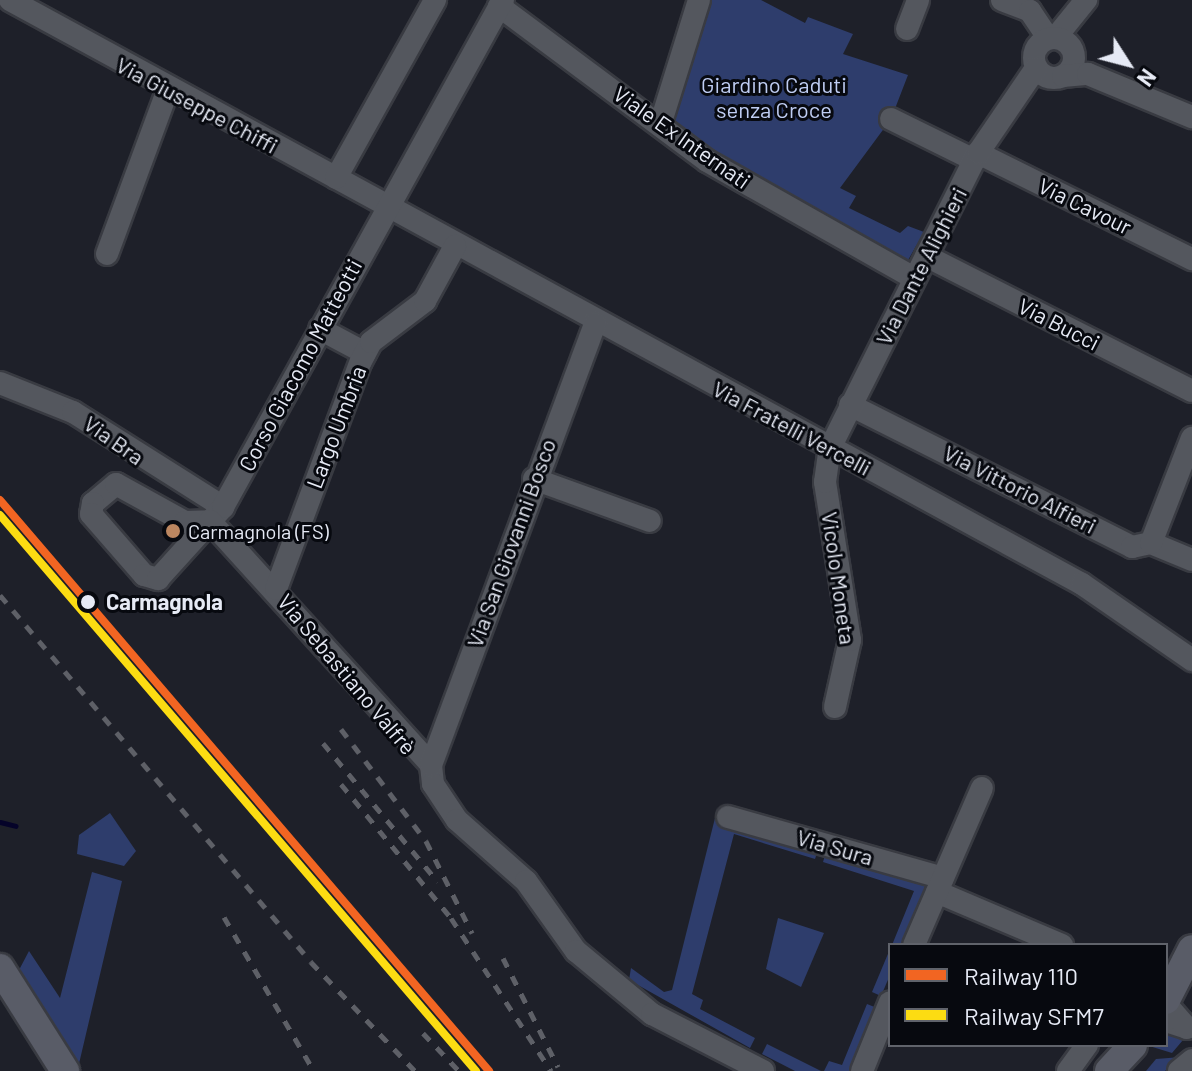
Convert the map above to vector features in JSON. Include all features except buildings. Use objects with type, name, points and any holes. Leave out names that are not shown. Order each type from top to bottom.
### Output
[{"type":"main road","points":[[1168,979],[1191,951]]},
{"type":"main road","points":[[1168,999],[1191,951]]},
{"type":"main road","points":[[0,968],[65,1071]]},
{"type":"street","name":"Via Giuseppe Chiffi","points":[[10,0],[167,92],[386,206]]},
{"type":"street","points":[[336,178],[435,0]]},
{"type":"street","points":[[661,122],[699,0]]},
{"type":"street","points":[[907,29],[918,0]]},
{"type":"street","points":[[1002,0],[1030,11],[1064,40],[1088,74]]},
{"type":"street","points":[[1049,74],[1086,0]]},
{"type":"street","name":"Viale Ex Internati","points":[[501,3],[742,182],[914,278]]},
{"type":"street","name":"Corso Giacomo Matteotti","points":[[116,484],[93,503],[91,514],[149,580],[169,570],[216,514],[501,3]]},
{"type":"street","points":[[1049,74],[1034,53],[1064,40]]},
{"type":"street","points":[[1049,74],[1088,74],[1192,117]]},
{"type":"street","name":"Via Dante Alighieri","points":[[830,448],[976,156],[1021,89],[1049,74]]},
{"type":"street","points":[[107,254],[167,92]]},
{"type":"street","name":"Via Cavour","points":[[891,119],[1192,259]]},
{"type":"street","name":"Via Fratelli Vercelli","points":[[386,206],[595,323],[1082,584],[1192,660]]},
{"type":"street","name":"Largo Umbria","points":[[276,589],[365,353],[425,301],[455,246]]},
{"type":"street","name":"Via Bucci","points":[[926,256],[1192,391]]},
{"type":"street","name":"Via San Giovanni Bosco","points":[[431,765],[534,479],[595,323]]},
{"type":"street","points":[[320,329],[365,353]]},
{"type":"street","name":"Via Bra","points":[[0,383],[73,412],[216,514]]},
{"type":"street","name":"Via Vittorio Alfieri","points":[[850,405],[1132,547],[1151,543],[1192,560]]},
{"type":"street","points":[[1151,543],[1192,438]]},
{"type":"street","name":"Vicolo Moneta","points":[[830,448],[825,482],[850,640],[835,707]]},
{"type":"street","points":[[125,451],[116,484],[185,522],[216,514]]},
{"type":"street","points":[[534,479],[650,521]]},
{"type":"street","name":"Via Sebastiano Valfrè","points":[[216,514],[276,589],[431,765],[433,784],[457,820],[526,881],[588,963],[652,1014],[763,1071]]},
{"type":"street","points":[[915,943],[982,788]]},
{"type":"street","name":"Via Sura","points":[[728,817],[940,885],[1058,943]]},
{"type":"street","points":[[862,1071],[888,1007]]},
{"type":"street","points":[[1068,1071],[1086,1047]]},
{"type":"street","points":[[1179,1071],[1192,1060]]},
{"type":"green space","name":"Giardino Caduti senza Croce","points":[[711,0],[761,0],[805,23],[808,17],[853,34],[843,54],[908,75],[891,119],[840,188],[856,196],[849,208],[900,233],[908,226],[924,232],[907,262],[732,165],[672,122]]},
{"type":"green space","points":[[110,813],[136,851],[124,866],[77,854],[79,835]]},
{"type":"green space","points":[[715,818],[818,850],[815,859],[734,834],[692,994],[703,1000],[700,1009],[755,1038],[750,1048],[629,980],[631,968],[664,992],[672,990]]},
{"type":"green space","points":[[826,852],[928,883],[903,943],[893,943],[914,891],[823,862]]},
{"type":"green space","points":[[92,872],[122,881],[78,1068],[19,970],[29,951],[60,998]]},
{"type":"green space","points":[[778,918],[824,933],[801,987],[766,969]]},
{"type":"green space","points":[[888,954],[888,980],[881,996],[872,992]]},
{"type":"green space","points":[[867,1004],[877,1008],[849,1071],[824,1071],[829,1061],[842,1065]]},
{"type":"green space","points":[[1168,1032],[1183,1040],[1172,1053],[1152,1047],[1168,1047]]},
{"type":"green space","points":[[767,1044],[821,1071],[795,1071],[762,1054]]},
{"type":"green space","points":[[1181,1057],[1165,1071],[1146,1071],[1156,1059]]},
{"type":"waterway","points":[[0,822],[16,826]]},
{"type":"railway","points":[[0,595],[311,962],[415,1071]]},
{"type":"railway","points":[[341,729],[426,841],[472,933]]},
{"type":"railway","points":[[323,743],[438,882]]},
{"type":"railway","points":[[341,784],[451,918],[551,1071]]},
{"type":"railway","points":[[224,917],[314,1071]]},
{"type":"railway","points":[[503,958],[558,1067]]},
{"type":"railway","points":[[423,1033],[459,1071]]},
{"type":"rail line","name":"110","points":[[0,500],[489,1071]]},
{"type":"rail line","name":"SFM7","points":[[0,515],[476,1071]]},
{"type":"place","name":"Carmagnola (FS)","points":[[173,531]]},
{"type":"place","name":"Carmagnola","points":[[88,602]]}]
